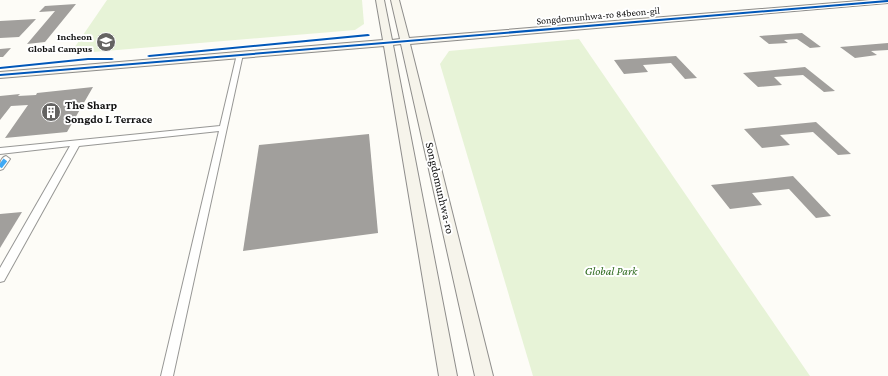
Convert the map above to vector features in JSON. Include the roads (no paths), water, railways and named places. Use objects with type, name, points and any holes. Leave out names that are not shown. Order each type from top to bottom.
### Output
[{"type":"street","name":"Songdomunhwa-ro","points":[[380,0],[448,376]]},
{"type":"street","name":"Songdomunhwa-ro","points":[[396,0],[484,376]]},
{"type":"street","name":"Songdomunhwa-ro 84beon-gil","points":[[0,75],[852,2],[888,1]]},
{"type":"street","points":[[167,376],[240,54]]},
{"type":"street","points":[[0,151],[223,128]]},
{"type":"street","points":[[0,278],[76,143]]},
{"type":"street","points":[[0,168],[6,159]]},
{"type":"place","name":"Incheon Global Campus","points":[[106,42]]},
{"type":"place","name":"The Sharp Songdo L Terrace","points":[[51,112]]},
{"type":"park label","name":"Global Park","points":[[611,271]]}]
